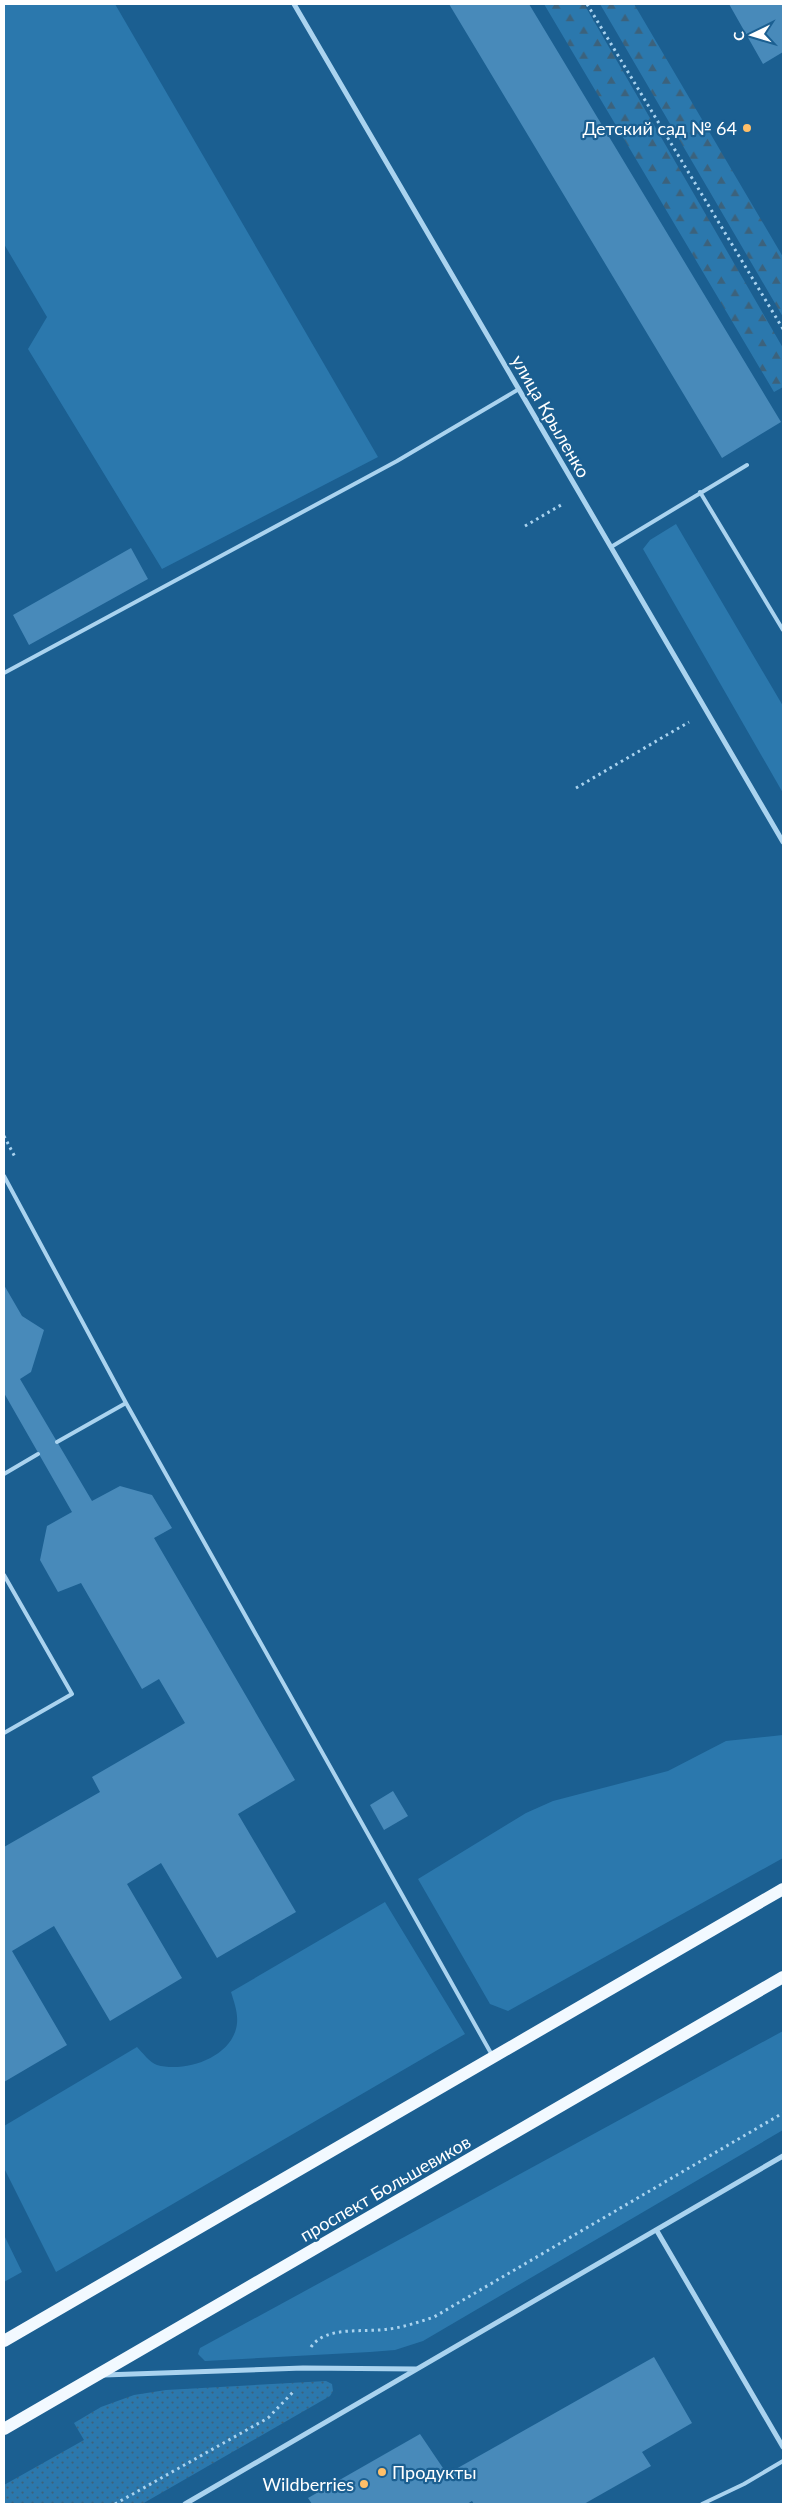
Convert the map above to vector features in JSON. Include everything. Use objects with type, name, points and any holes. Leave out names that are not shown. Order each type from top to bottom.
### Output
[{"type":"main road","points":[[4,2341],[783,1888]]},
{"type":"main road","name":"проспект Большевиков","points":[[4,2429],[94,2375],[783,1977]]},
{"type":"street","name":"улица Крыленко","points":[[294,4],[783,842]]},
{"type":"street","points":[[185,2504],[783,2156]]},
{"type":"street","points":[[657,2231],[783,2447]]},
{"type":"street","points":[[94,2375],[303,2368],[418,2369]]},
{"type":"lane","points":[[4,673],[397,461],[519,389]]},
{"type":"lane","points":[[611,547],[747,465]]},
{"type":"lane","points":[[700,492],[783,630]]},
{"type":"lane","points":[[4,1176],[126,1403],[320,1744],[492,2056]]},
{"type":"lane","points":[[57,1442],[126,1403]]},
{"type":"lane","points":[[4,1474],[38,1454]]},
{"type":"lane","points":[[4,1575],[72,1694],[4,1734]]},
{"type":"lane","points":[[702,2504],[744,2484],[783,2461]]},
{"type":"path","points":[[587,4],[783,329]]},
{"type":"path","points":[[525,526],[580,494]]},
{"type":"path","points":[[576,788],[707,712]]},
{"type":"path","points":[[116,2504],[268,2418],[295,2391],[309,2350],[317,2339],[328,2334],[388,2329],[434,2317],[783,2113]]},
{"type":"green space","points":[[4,4],[115,4],[378,457],[162,569],[28,349],[47,317],[4,244]]},
{"type":"green space","points":[[544,4],[584,4],[783,348],[783,387],[774,392]]},
{"type":"green space","points":[[600,4],[634,4],[783,257],[783,317]]},
{"type":"green space","points":[[676,524],[783,706],[783,793],[643,549],[650,540]]},
{"type":"green space","points":[[783,1735],[783,1858],[508,2011],[490,2004],[418,1879],[526,1813],[553,1801],[668,1771],[726,1741]]},
{"type":"green space","points":[[385,1902],[465,2034],[56,2272],[4,2168],[4,2126],[137,2047],[149,2060],[157,2065],[181,2067],[207,2060],[227,2045],[234,2035],[237,2019],[231,1992]]},
{"type":"green space","points":[[783,2031],[783,2130],[423,2341],[395,2350],[370,2352],[205,2361],[198,2354],[200,2348]]},
{"type":"green space","points":[[4,2235],[22,2272],[4,2282]]},
{"type":"green space","points":[[326,2381],[332,2384],[333,2391],[330,2396],[142,2504],[4,2504],[4,2485],[84,2440],[74,2423],[101,2407],[134,2395],[166,2390]]},
{"type":"building","points":[[449,4],[529,4],[781,422],[722,458]]},
{"type":"building","points":[[729,4],[783,4],[783,52],[763,64]]},
{"type":"building","points":[[131,548],[148,579],[29,645],[13,615]]},
{"type":"building","points":[[4,1285],[22,1316],[44,1330],[31,1372],[20,1379],[92,1501],[120,1486],[152,1495],[172,1528],[154,1538],[295,1780],[238,1814],[296,1912],[217,1958],[161,1863],[127,1884],[182,1978],[110,2021],[54,1926],[12,1951],[67,2045],[4,2082],[4,1847],[100,1792],[92,1777],[185,1723],[159,1679],[142,1689],[81,1583],[58,1592],[40,1560],[47,1526],[72,1512],[4,1393]]},
{"type":"building","points":[[393,1791],[408,1816],[384,1830],[370,1805]]},
{"type":"building","points":[[654,2357],[692,2423],[642,2452],[651,2466],[584,2504],[474,2504],[472,2501],[467,2504],[312,2504],[308,2498],[420,2434],[447,2474]]},
{"type":"place","name":"Детский сад № 64","points":[[747,128]]},
{"type":"place","name":"Продукты","points":[[382,2472]]},
{"type":"place","name":"Wildberries","points":[[364,2484]]}]
